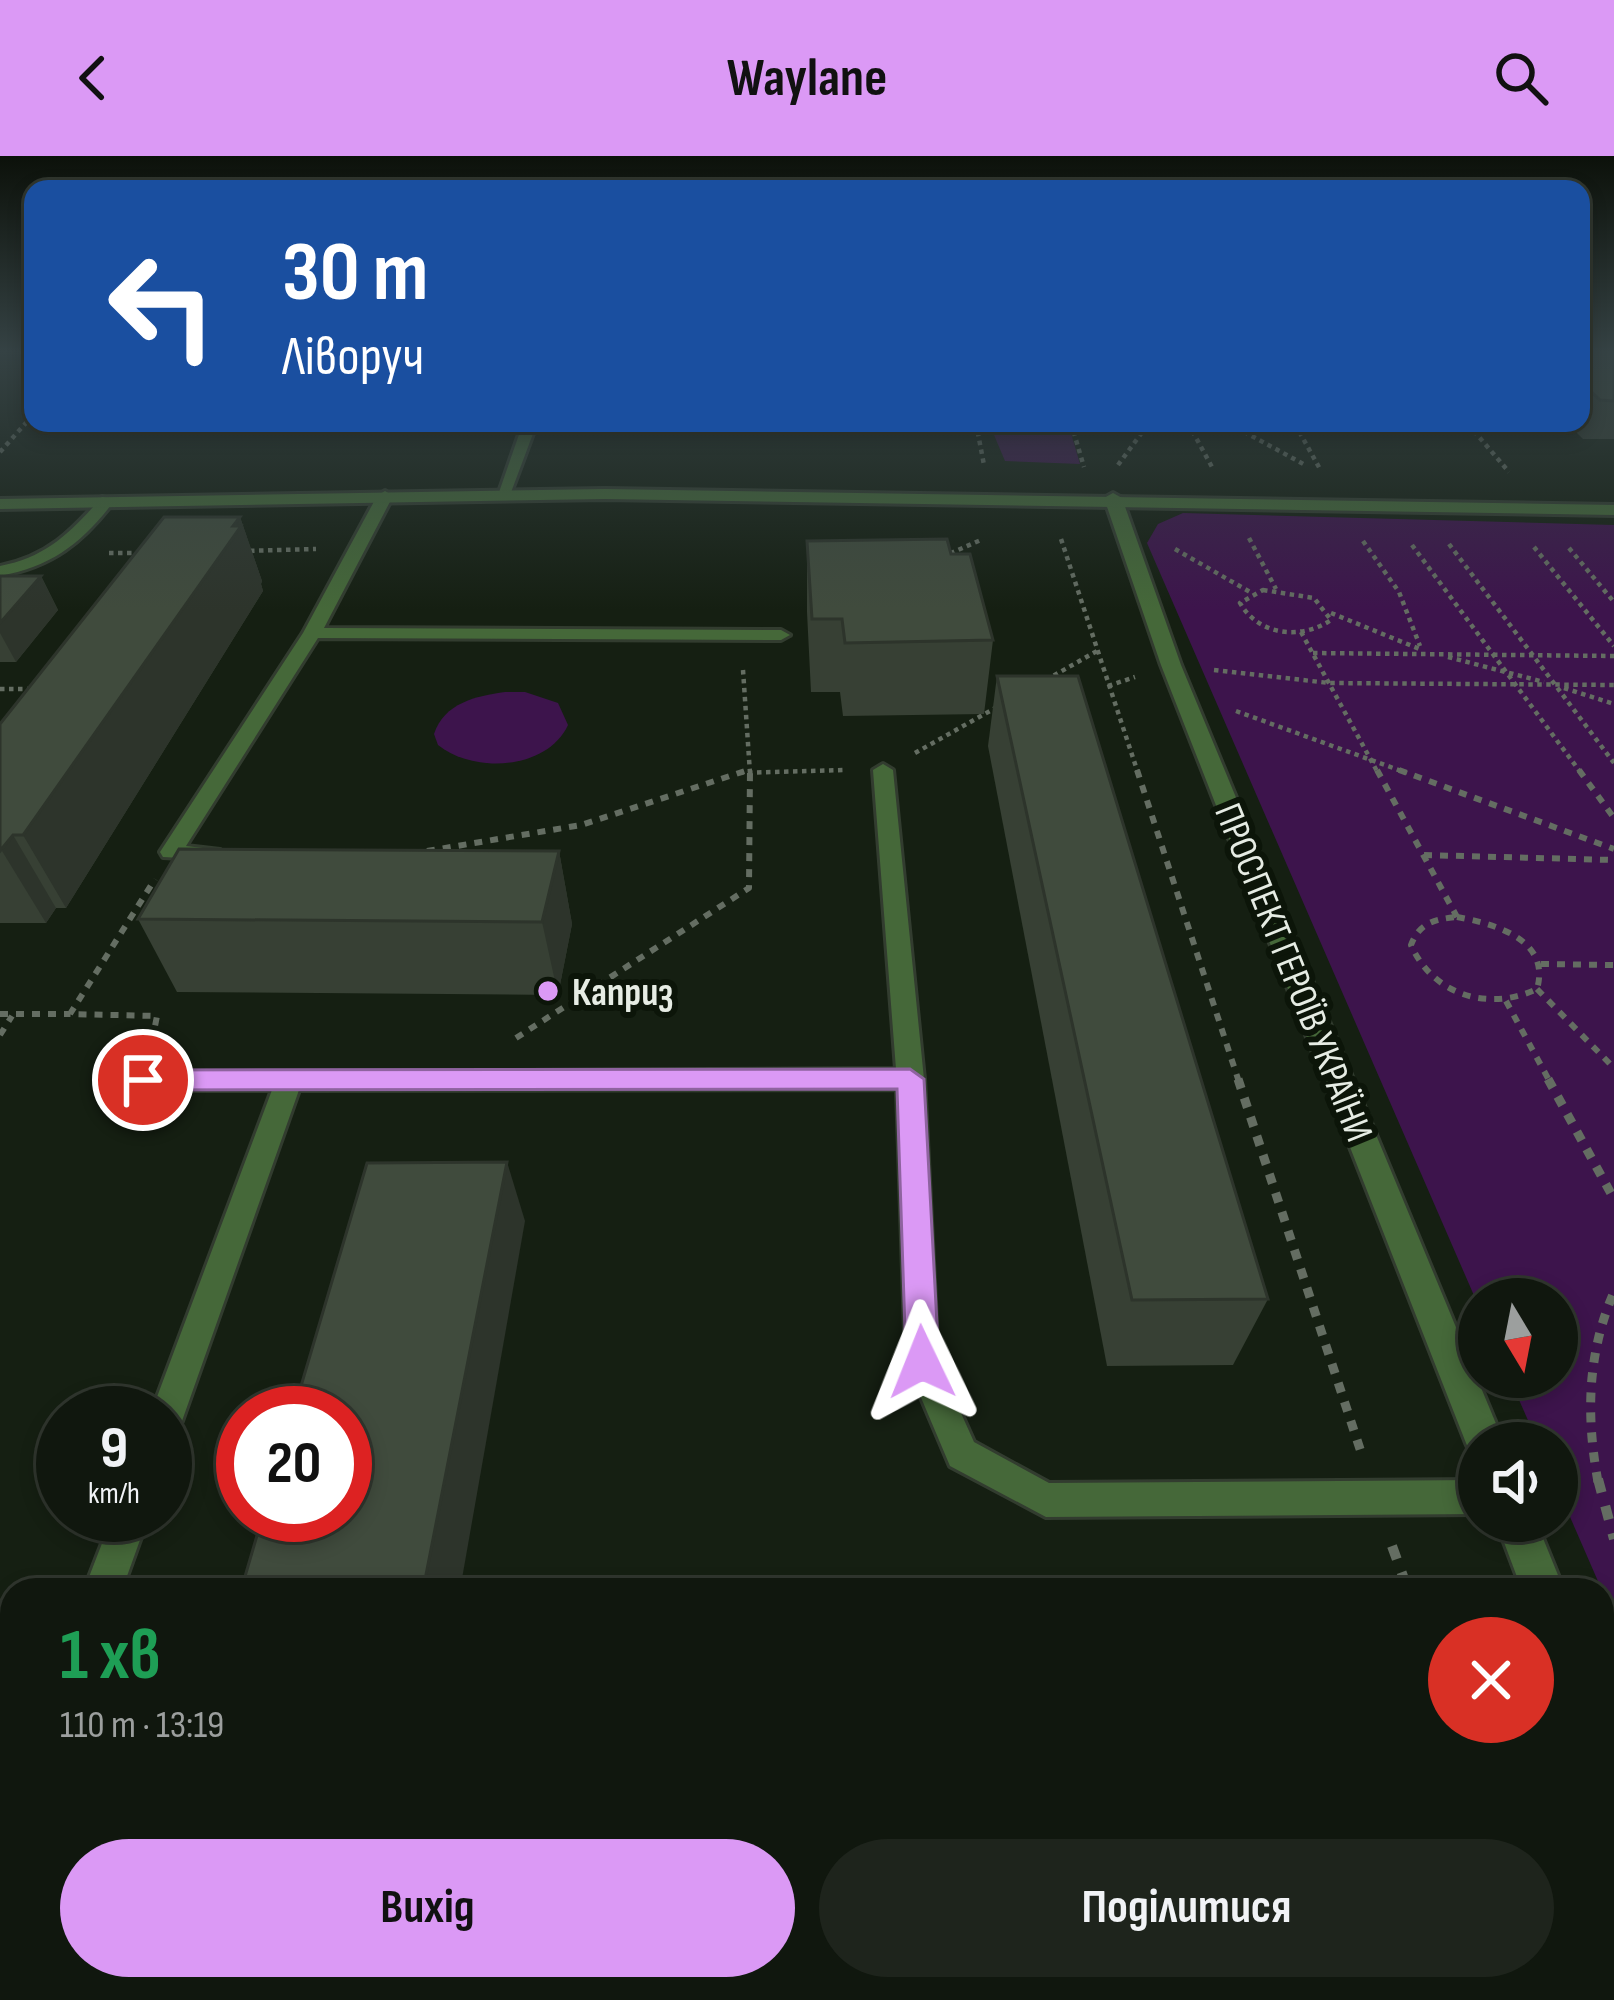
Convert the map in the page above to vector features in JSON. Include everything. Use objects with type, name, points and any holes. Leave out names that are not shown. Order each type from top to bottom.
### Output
[{"type":"street","points":[[0,504],[502,495],[993,496],[1114,484],[1614,510]]},
{"type":"street","name":"ПРОСПЕКТ ГЕРОЇВ УКРАЇНИ","points":[[1114,484],[1171,665],[1477,1422]]},
{"type":"street","points":[[1524,1542],[1538,1578]]},
{"type":"lane","points":[[502,495],[525,437]]},
{"type":"lane","points":[[238,857],[171,852],[313,633],[385,496]]},
{"type":"lane","points":[[0,571],[37,565],[63,553],[107,500]]},
{"type":"lane","points":[[313,633],[781,634]]},
{"type":"lane","points":[[883,770],[910,1079],[922,1362],[962,1454],[1046,1500],[1458,1497]]},
{"type":"lane","points":[[143,1080],[910,1079]]},
{"type":"lane","points":[[178,1386],[288,1083]]},
{"type":"lane","points":[[107,1578],[120,1542]]},
{"type":"path","points":[[1075,437],[1084,469]]},
{"type":"path","points":[[1114,484],[1141,437]]},
{"type":"path","points":[[1196,437],[1216,473]]},
{"type":"path","points":[[1253,437],[1324,476],[1302,437]]},
{"type":"path","points":[[1479,437],[1514,477]]},
{"type":"path","points":[[984,466],[1000,531]]},
{"type":"path","points":[[976,531],[1063,539],[1404,1578]]},
{"type":"path","points":[[938,559],[1000,531]]},
{"type":"path","points":[[225,551],[333,548],[366,536]]},
{"type":"path","points":[[1249,538],[1276,589]]},
{"type":"path","points":[[1159,540],[1251,593]]},
{"type":"path","points":[[1362,540],[1393,578],[1407,607],[1412,640],[1425,651]]},
{"type":"path","points":[[1411,543],[1614,818]]},
{"type":"path","points":[[1450,544],[1614,764]]},
{"type":"path","points":[[1534,547],[1614,646]]},
{"type":"path","points":[[1569,548],[1614,602]]},
{"type":"path","points":[[63,553],[161,553]]},
{"type":"path","points":[[125,570],[139,553]]},
{"type":"path","points":[[1331,613],[1325,626],[1301,632],[1271,628],[1247,617],[1240,603],[1251,593],[1276,589],[1318,600],[1331,613],[1425,651],[1614,704]]},
{"type":"path","points":[[1301,632],[1457,917]]},
{"type":"path","points":[[449,1082],[749,888],[750,770],[742,671],[781,634]]},
{"type":"path","points":[[1039,684],[1097,651]]},
{"type":"path","points":[[1312,653],[1614,656]]},
{"type":"path","points":[[1171,665],[1329,683],[1614,685]]},
{"type":"path","points":[[1171,665],[1235,710],[1614,849]]},
{"type":"path","points":[[0,689],[29,689],[15,707]]},
{"type":"path","points":[[416,853],[580,825],[750,770],[883,770],[1000,705]]},
{"type":"path","points":[[70,1014],[171,852]]},
{"type":"path","points":[[1423,855],[1614,860]]},
{"type":"path","points":[[1457,917],[1499,927],[1532,950],[1543,977],[1537,989],[1506,1001],[1461,994],[1424,972],[1411,945],[1423,924],[1457,917]]},
{"type":"path","points":[[1541,964],[1614,965]]},
{"type":"path","points":[[1537,989],[1614,1069]]},
{"type":"path","points":[[1506,1001],[1614,1199]]},
{"type":"path","points":[[0,1014],[158,1016],[143,1080]]},
{"type":"path","points":[[0,1035],[13,1014]]},
{"type":"path","points":[[1614,1292],[1601,1315],[1591,1396],[1596,1488],[1614,1539]]},
{"type":"shaded area","points":[[995,437],[1072,437],[1080,464],[1005,461]]},
{"type":"shaded area","points":[[1183,513],[1614,525],[1614,1578],[1597,1578],[1578,1535],[1578,1422],[1529,1422],[1518,1398],[1578,1398],[1578,1278],[1466,1278],[1147,543],[1158,524]]},
{"type":"shaded area","points":[[505,692],[525,692],[558,703],[568,725],[558,740],[527,759],[509,763],[471,760],[438,745],[434,734],[453,708]]},
{"type":"building","points":[[164,517],[240,517],[233,526],[241,526],[23,835],[13,835],[0,851],[0,724]]},
{"type":"building","points":[[947,539],[951,554],[970,554],[993,640],[845,643],[842,619],[812,619],[807,541]]},
{"type":"building","points":[[0,576],[41,576],[0,623]]},
{"type":"building","points":[[997,676],[1078,676],[1268,1299],[1132,1300]]},
{"type":"building","points":[[179,849],[559,851],[542,922],[138,919]]},
{"type":"building","points":[[507,1162],[425,1578],[245,1578],[255,1542],[372,1542],[372,1386],[301,1386],[367,1163]]},
{"type":"place","name":"Каприз","points":[[548,991]]},
{"type":"route","points":[[143,1080],[910,1079],[922,1362]]}]
